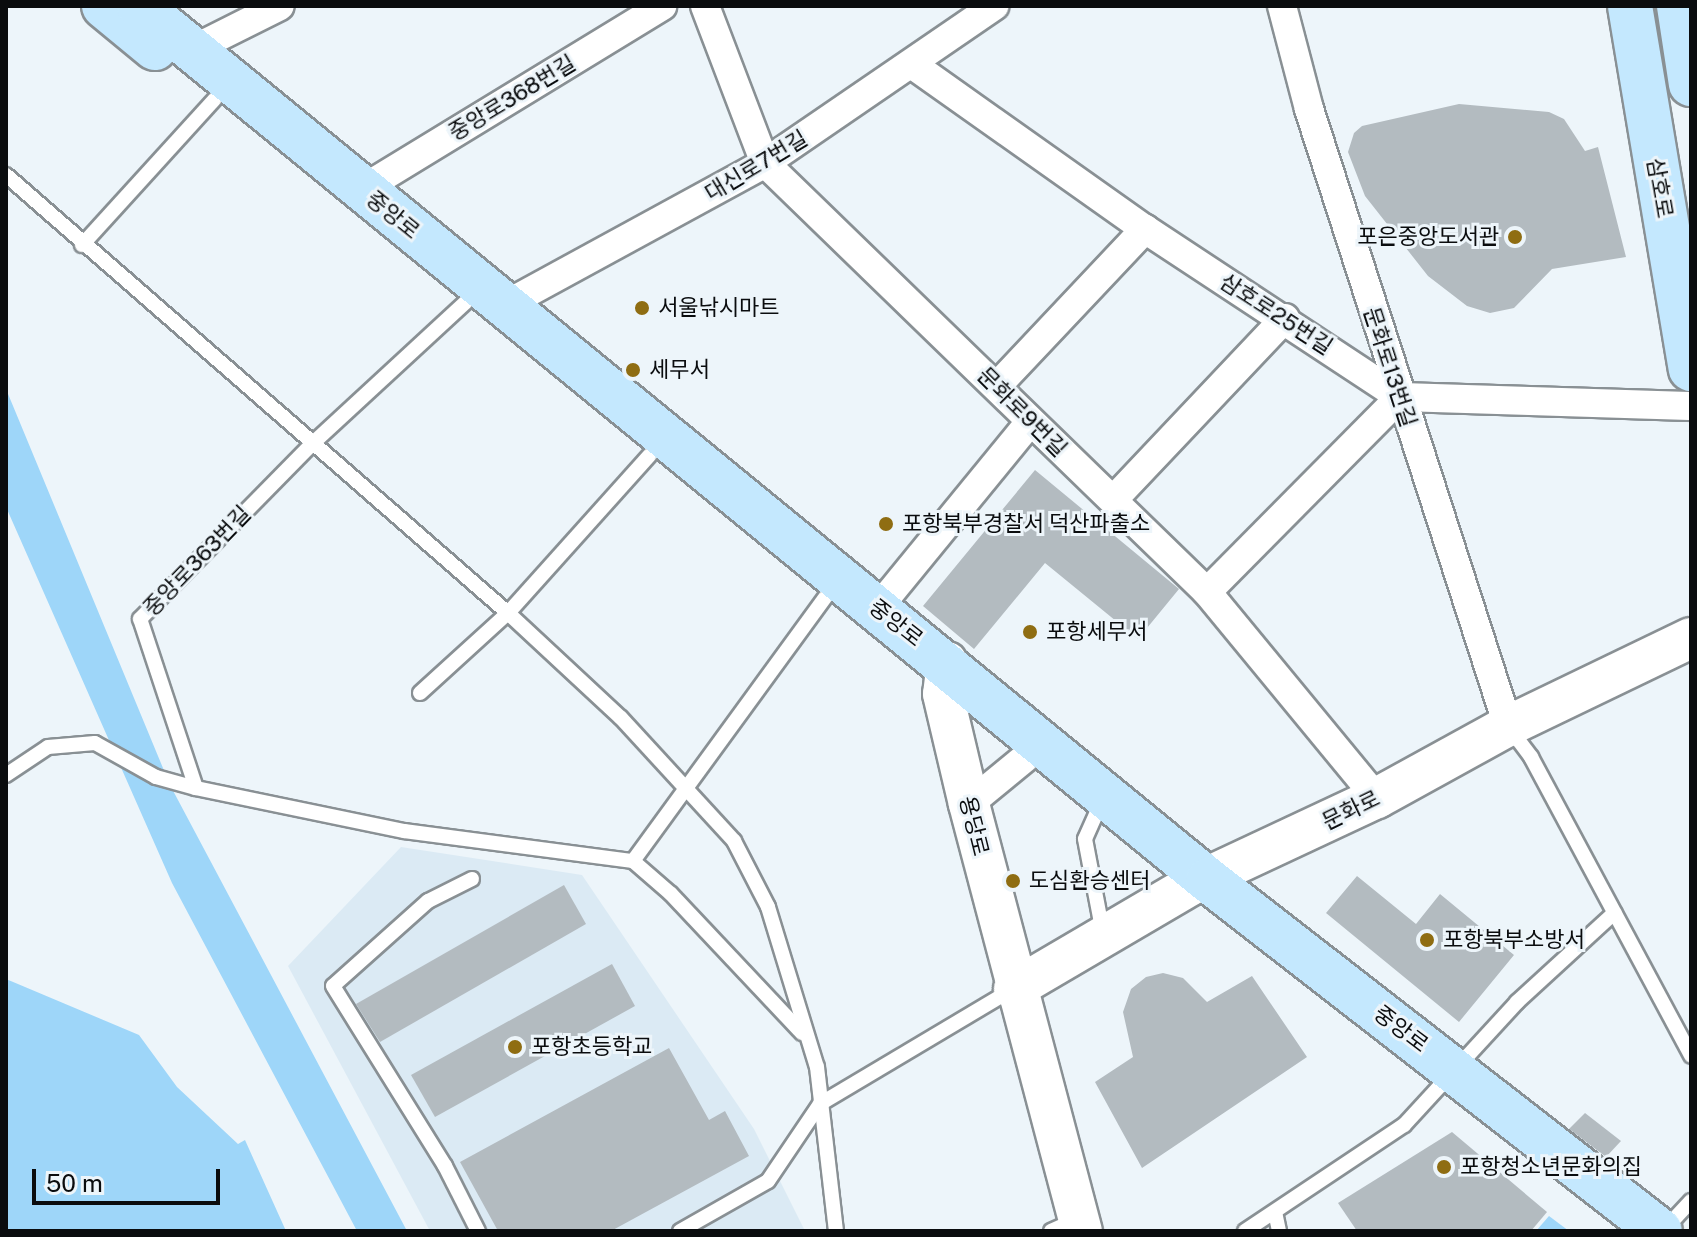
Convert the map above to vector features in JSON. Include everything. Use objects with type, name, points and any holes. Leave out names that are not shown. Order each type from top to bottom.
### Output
[{"type":"main road","name":"중앙로","points":[[104,6],[215,99],[485,303],[877,609],[1025,758],[1101,803],[1200,882]]},
{"type":"main road","name":"중앙로","points":[[139,6],[361,190],[650,455],[825,598],[945,678],[1447,1080],[1623,1231]]},
{"type":"main road","name":"삼호로","points":[[1630,6],[1691,369]]},
{"type":"main road","points":[[1675,10],[1691,84]]},
{"type":"main road","name":"중앙로","points":[[1447,1080],[1661,1231]]},
{"type":"street","points":[[192,50],[280,6]]},
{"type":"street","name":"중앙로368번길","points":[[361,190],[662,6]]},
{"type":"street","name":"문화로9번길","points":[[705,6],[765,163],[997,386],[1029,423],[1114,499],[1207,592],[1377,798]]},
{"type":"street","name":"문화로13번길","points":[[1282,6],[1309,109],[1508,726]]},
{"type":"street","name":"대신로7번길","points":[[485,303],[765,163],[913,65],[980,10]]},
{"type":"street","name":"삼호로25번길","points":[[913,65],[1145,229],[1285,318],[1400,397]]},
{"type":"street","points":[[997,386],[1145,229]]},
{"type":"street","points":[[1114,499],[1285,318]]},
{"type":"street","points":[[1207,592],[1400,397],[1691,406]]},
{"type":"street","points":[[877,609],[1029,423]]},
{"type":"street","name":"문화로","points":[[1014,989],[1200,882],[1377,798],[1508,726],[1691,638]]},
{"type":"street","name":"용당로","points":[[945,678],[969,804],[1070,1227]]},
{"type":"street","points":[[969,804],[1025,758]]},
{"type":"lane","points":[[82,245],[215,99]]},
{"type":"lane","points":[[6,175],[82,245],[508,613],[685,783],[734,841],[768,907],[817,1067],[836,1231]]},
{"type":"lane","name":"중앙로363번길","points":[[196,788],[140,619],[312,444],[485,303]]},
{"type":"lane","points":[[420,693],[508,613],[650,455]]},
{"type":"lane","points":[[633,861],[685,783],[825,598]]},
{"type":"lane","points":[[1508,726],[1531,757],[1691,1056]]},
{"type":"lane","points":[[6,775],[48,747],[95,743],[156,777],[196,788],[404,831],[633,861],[671,894],[805,1036]]},
{"type":"lane","points":[[1101,803],[1085,839],[1104,936]]},
{"type":"lane","points":[[472,879],[428,901],[333,986],[445,1166],[478,1231]]},
{"type":"lane","points":[[1245,1231],[1404,1125],[1517,1002],[1614,913]]},
{"type":"lane","points":[[680,1231],[768,1181],[820,1104],[1014,989]]},
{"type":"lane","points":[[1661,1231],[1691,1201]]},
{"type":"lane","points":[[1275,1212],[1279,1231]]},
{"type":"shaded area","points":[[6,389],[170,785],[407,1231],[357,1231],[172,883],[6,507]]},
{"type":"shaded area","name":"포항초등학교","points":[[401,847],[582,875],[754,1129],[805,1231],[430,1231],[288,966]]},
{"type":"shaded area","points":[[6,979],[139,1035],[177,1087],[238,1144],[245,1140],[286,1231],[6,1231]]},
{"type":"shaded area","points":[[1549,1216],[1569,1231],[1536,1231]]},
{"type":"building","points":[[1459,104],[1549,112],[1564,119],[1585,151],[1598,147],[1626,257],[1552,269],[1514,308],[1490,313],[1467,306],[1428,276],[1365,196],[1348,152],[1354,133],[1362,126]]},
{"type":"building","name":"포항세무서","points":[[1035,470],[1179,589],[1138,639],[1045,563],[974,649],[923,606]]},
{"type":"building","name":"포항북부소방서","points":[[1357,876],[1416,924],[1440,894],[1514,955],[1459,1022],[1326,913]]},
{"type":"building","points":[[564,885],[586,924],[380,1042],[356,1004]]},
{"type":"building","points":[[612,964],[635,1006],[435,1117],[411,1075]]},
{"type":"building","points":[[1163,973],[1183,978],[1207,1002],[1252,976],[1307,1057],[1142,1168],[1095,1082],[1133,1057],[1123,1012],[1131,989],[1146,977]]},
{"type":"building","points":[[669,1048],[709,1120],[725,1111],[749,1156],[611,1231],[498,1231],[460,1162]]},
{"type":"building","points":[[1585,1113],[1621,1141],[1606,1157],[1569,1129]]},
{"type":"building","name":"포항청소년문화의집","points":[[1452,1132],[1547,1212],[1531,1231],[1357,1231],[1338,1203]]},
{"type":"place","name":"포은중앙도서관","points":[[1515,237]]},
{"type":"place","name":"서울낚시마트","points":[[642,308]]},
{"type":"place","name":"세무서","points":[[633,370]]},
{"type":"place","name":"포항북부경찰서 덕산파출소","points":[[886,524]]},
{"type":"place","name":"포항세무서","points":[[1030,632]]},
{"type":"place","name":"도심환승센터","points":[[1013,881]]},
{"type":"place","name":"포항북부소방서","points":[[1427,940]]},
{"type":"place","name":"포항초등학교","points":[[515,1047]]},
{"type":"place","name":"포항청소년문화의집","points":[[1444,1167]]}]
